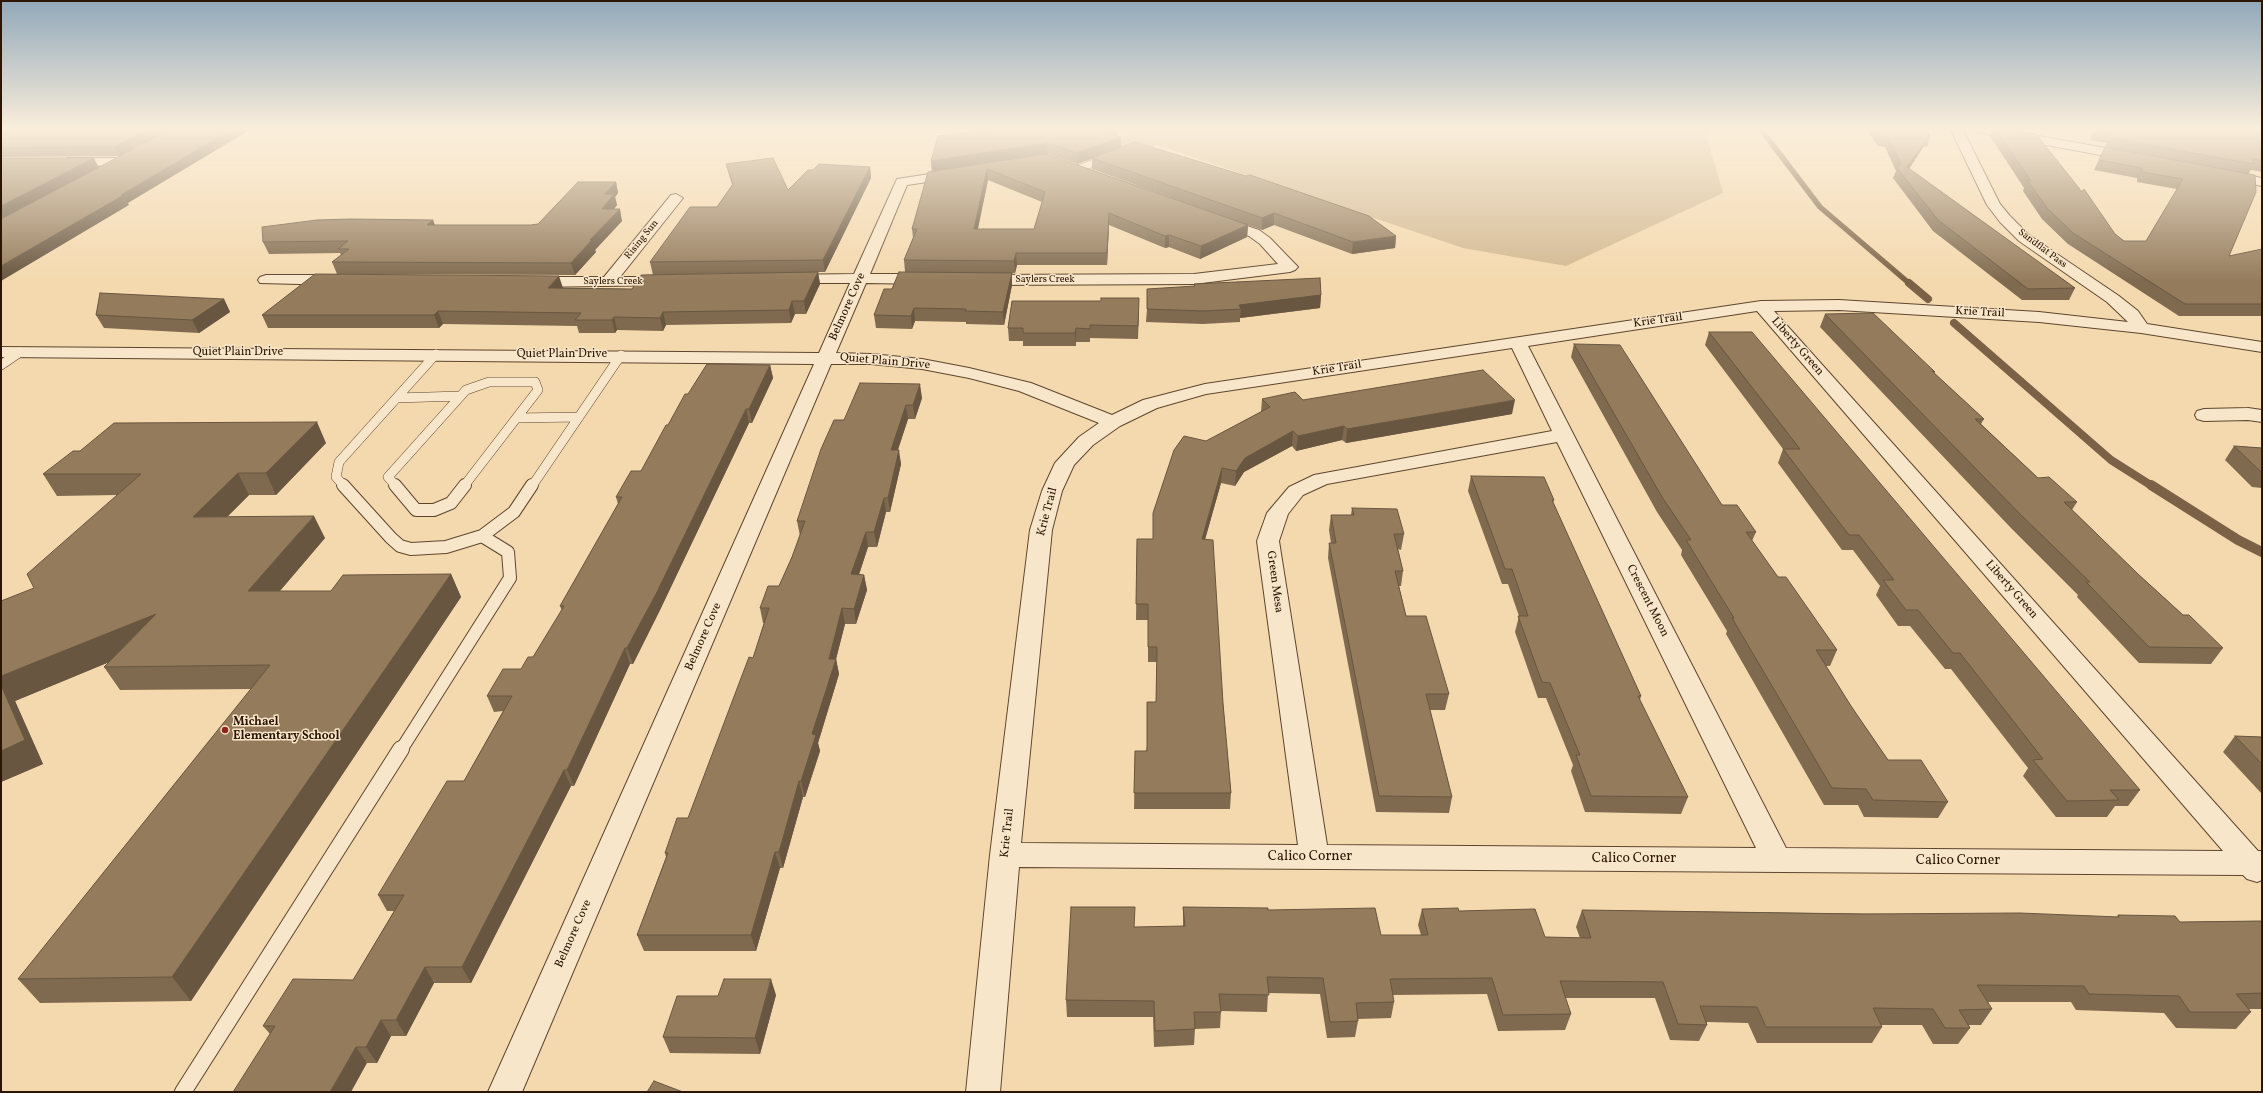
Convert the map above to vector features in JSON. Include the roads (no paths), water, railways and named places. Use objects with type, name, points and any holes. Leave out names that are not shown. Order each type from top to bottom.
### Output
[{"type":"street","name":"Belmore Cove","points":[[505,1092],[902,182],[921,179]]},
{"type":"street","name":"Sandflat Pass","points":[[1981,179],[1994,205],[2005,219],[2024,238],[2113,299],[2132,315],[2141,328]]},
{"type":"street","points":[[2247,179],[2262,182]]},
{"type":"street","name":"Rising Sun","points":[[608,282],[676,198]]},
{"type":"street","name":"Saylers Creek","points":[[970,280],[1080,285],[1194,279],[1290,267],[1265,241],[1254,233],[1210,217]]},
{"type":"street","points":[[776,278],[939,279]]},
{"type":"street","points":[[266,280],[354,280]]},
{"type":"street","name":"Saylers Creek","points":[[521,282],[678,282]]},
{"type":"street","name":"Krie Trail","points":[[983,1092],[1005,855],[1041,530],[1052,491],[1065,463],[1086,441],[1113,422],[1150,404],[1204,389],[1761,306],[1839,305],[2039,316],[2141,328],[2262,347]]},
{"type":"street","name":"Liberty Green","points":[[1761,306],[2259,867]]},
{"type":"street","name":"Crescent Moon","points":[[1516,342],[1777,860]]},
{"type":"street","name":"Quiet Plain Drive","points":[[1,352],[826,357],[922,364],[969,373],[1025,387],[1113,422]]},
{"type":"street","points":[[2204,415],[2248,414],[2262,416]]},
{"type":"street","name":"Green Mesa","points":[[1314,857],[1268,540],[1278,513],[1296,491],[1321,479],[1563,435]]},
{"type":"street","name":"Calico Corner","points":[[1005,855],[1777,860],[2259,867]]},
{"type":"lane","points":[[1,365],[20,352]]},
{"type":"lane","points":[[436,354],[339,462],[336,477],[400,546],[411,550],[446,548],[482,536],[514,512],[621,355]]},
{"type":"lane","points":[[489,382],[535,382],[538,390],[451,503],[434,510],[416,510],[388,478],[460,396],[466,390],[489,382]]},
{"type":"lane","points":[[398,398],[460,396]]},
{"type":"lane","points":[[516,418],[579,417]]},
{"type":"lane","points":[[183,1092],[510,578],[508,552],[482,536]]},
{"type":"waterway","points":[[1799,179],[1820,207],[1910,284]]},
{"type":"waterway","points":[[1909,283],[1928,299]]},
{"type":"waterway","points":[[1954,323],[2111,460],[2152,486]]},
{"type":"waterway","points":[[2151,485],[2238,540],[2262,552]]},
{"type":"place","name":"Michael Elementary School","points":[[225,730]]}]
